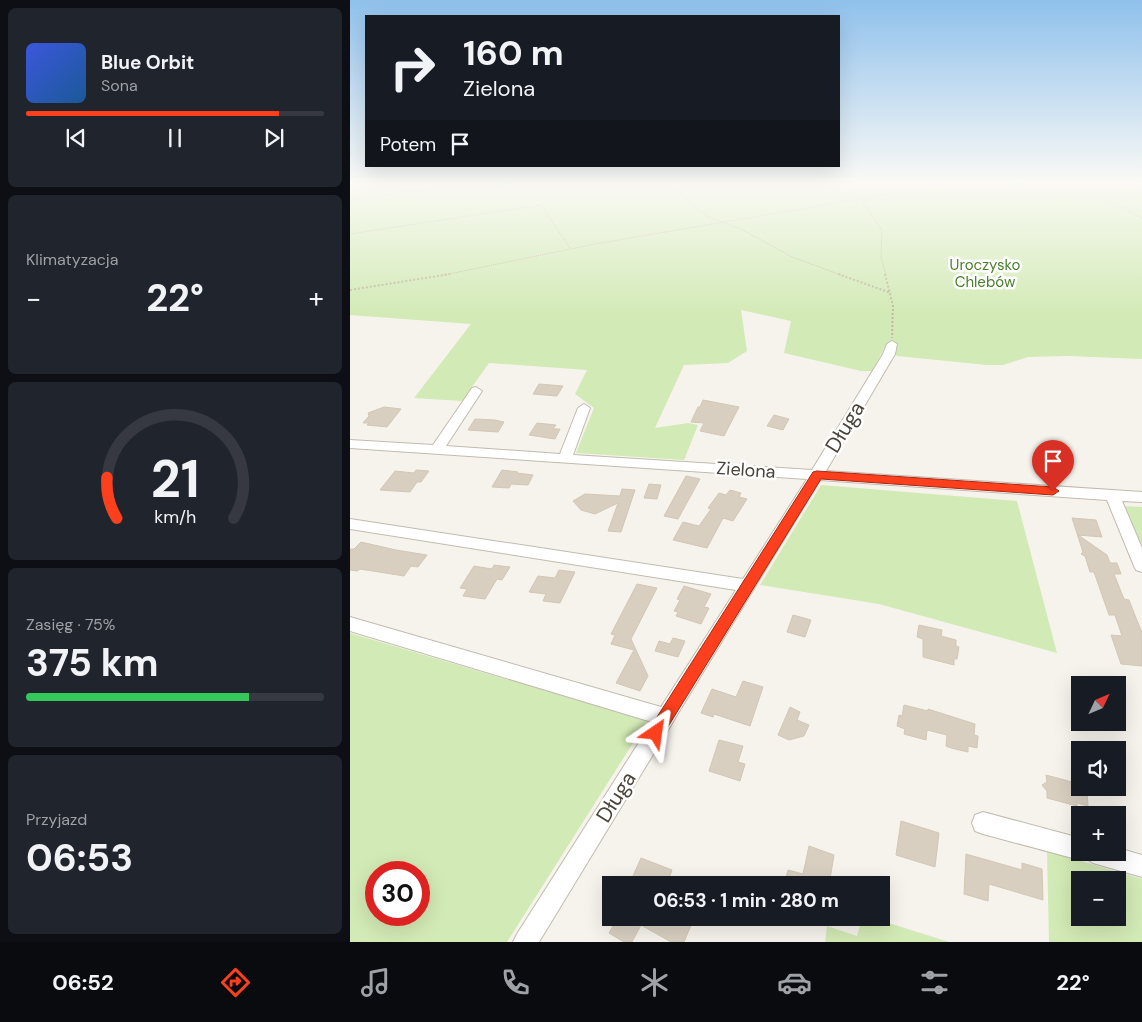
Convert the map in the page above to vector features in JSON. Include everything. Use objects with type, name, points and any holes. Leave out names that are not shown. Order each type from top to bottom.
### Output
[{"type":"street","name":"Długa","points":[[525,942],[817,474],[889,354],[892,344]]},
{"type":"street","points":[[437,450],[476,391]]},
{"type":"street","points":[[565,459],[584,408]]},
{"type":"street","name":"Zielona","points":[[350,444],[1142,497]]},
{"type":"street","points":[[1112,495],[1142,566]]},
{"type":"street","points":[[350,524],[748,586]]},
{"type":"street","points":[[350,624],[666,717]]},
{"type":"street","points":[[983,822],[1071,846]]},
{"type":"street","points":[[1124,861],[1142,866]]},
{"type":"path","points":[[350,234],[390,228]]},
{"type":"path","points":[[557,228],[571,249]]},
{"type":"path","points":[[350,290],[414,281],[571,249],[694,228]]},
{"type":"path","points":[[738,228],[792,257],[891,293]]},
{"type":"path","points":[[881,228],[881,258],[891,293],[892,344]]},
{"type":"green space","name":"Uroczysko Chlebów","points":[[350,228],[1142,228],[1142,359],[1068,356],[1028,357],[1003,365],[987,365],[897,356],[887,343],[872,371],[861,371],[784,353],[791,321],[741,310],[747,351],[728,363],[684,365],[655,428],[688,423],[698,425],[684,460],[576,453],[594,408],[575,394],[587,370],[489,363],[462,401],[414,398],[471,324],[350,315]]},
{"type":"green space","points":[[821,485],[1017,501],[1057,653],[879,604],[760,585]]},
{"type":"green space","points":[[1123,506],[1142,507],[1142,549]]},
{"type":"green space","points":[[350,633],[647,721],[507,942],[350,942]]},
{"type":"green space","points":[[1047,851],[1071,858],[1071,861],[1081,861],[1115,871],[1071,871],[1071,926],[1126,926],[1126,874],[1142,879],[1142,942],[1049,942]]},
{"type":"green space","points":[[890,923],[949,942],[825,942],[827,926],[857,936],[860,926],[890,926]]},
{"type":"building","points":[[539,384],[563,386],[557,396],[533,394]]},
{"type":"building","points":[[703,400],[739,407],[724,436],[700,431],[704,423],[691,422]]},
{"type":"building","points":[[384,407],[401,409],[387,427],[363,423],[369,416],[368,413]]},
{"type":"building","points":[[774,415],[789,419],[783,430],[767,426]]},
{"type":"building","points":[[475,419],[504,422],[498,432],[468,430]]},
{"type":"building","points":[[537,423],[556,425],[553,429],[560,429],[555,439],[529,435]]},
{"type":"building","points":[[416,470],[429,471],[421,482],[417,482],[410,492],[380,490],[395,471],[414,473]]},
{"type":"building","points":[[502,470],[533,475],[528,485],[511,484],[509,488],[492,487]]},
{"type":"building","points":[[686,476],[700,479],[678,519],[664,516]]},
{"type":"building","points":[[649,484],[661,485],[657,499],[644,498]]},
{"type":"building","points":[[622,489],[635,490],[621,532],[608,531],[618,503],[595,514],[581,510],[573,501],[585,494],[620,496]]},
{"type":"building","points":[[730,490],[741,493],[739,497],[747,499],[733,521],[723,518],[707,548],[673,540],[683,522],[699,526],[711,509],[708,508],[719,493],[726,495]]},
{"type":"building","points":[[1072,518],[1096,520],[1102,537],[1078,535],[1107,555],[1110,563],[1117,563],[1121,574],[1114,574],[1124,599],[1129,600],[1142,633],[1142,666],[1121,664],[1111,635],[1122,636],[1115,615],[1109,615],[1094,572],[1090,572],[1085,556],[1081,554],[1083,552]]},
{"type":"building","points":[[361,542],[427,555],[418,567],[411,566],[404,576],[360,569],[357,571],[350,570],[350,549],[354,549]]},
{"type":"building","points":[[494,565],[510,567],[502,580],[497,579],[485,599],[463,596],[467,589],[460,588],[474,566],[492,569]]},
{"type":"building","points":[[559,570],[575,572],[560,603],[543,601],[546,594],[529,592],[538,576],[555,578]]},
{"type":"building","points":[[637,584],[657,588],[631,639],[648,676],[640,691],[616,683],[634,650],[611,644],[615,635],[611,634]]},
{"type":"building","points":[[684,586],[711,594],[704,607],[709,608],[701,624],[676,616],[678,612],[674,611],[680,600],[677,599]]},
{"type":"building","points":[[793,615],[811,620],[805,637],[787,632]]},
{"type":"building","points":[[919,625],[942,630],[941,636],[956,640],[956,646],[959,647],[957,659],[954,659],[954,665],[923,657],[923,639],[917,637]]},
{"type":"building","points":[[673,638],[685,641],[678,657],[655,651],[659,641],[670,644]]},
{"type":"building","points":[[743,681],[763,687],[750,726],[714,714],[713,717],[701,713],[712,689],[736,697]]},
{"type":"building","points":[[904,705],[928,711],[928,709],[975,724],[974,735],[978,736],[977,748],[968,746],[968,752],[951,748],[946,746],[947,735],[927,730],[926,740],[904,734],[905,729],[897,726],[899,715],[902,716]]},
{"type":"building","points":[[790,707],[800,712],[797,720],[809,725],[804,736],[789,740],[778,735]]},
{"type":"building","points":[[719,740],[743,746],[738,762],[745,764],[740,781],[709,771]]},
{"type":"building","points":[[1046,775],[1071,782],[1071,796],[1087,796],[1088,806],[1077,803],[1077,806],[1047,798],[1047,791],[1042,785],[1047,782]]},
{"type":"building","points":[[901,821],[939,833],[935,867],[896,855]]},
{"type":"building","points":[[809,846],[834,855],[830,876],[786,876],[788,870],[803,874]]},
{"type":"building","points":[[966,854],[1022,870],[1022,863],[1042,869],[1043,900],[989,884],[988,901],[964,894]]},
{"type":"building","points":[[641,858],[672,870],[670,876],[633,876]]},
{"type":"building","points":[[613,926],[640,926],[632,942],[624,942],[609,933]]},
{"type":"building","points":[[643,926],[691,926],[684,942],[671,942]]},
{"type":"route","points":[[656,733],[817,474],[1053,491]]}]
